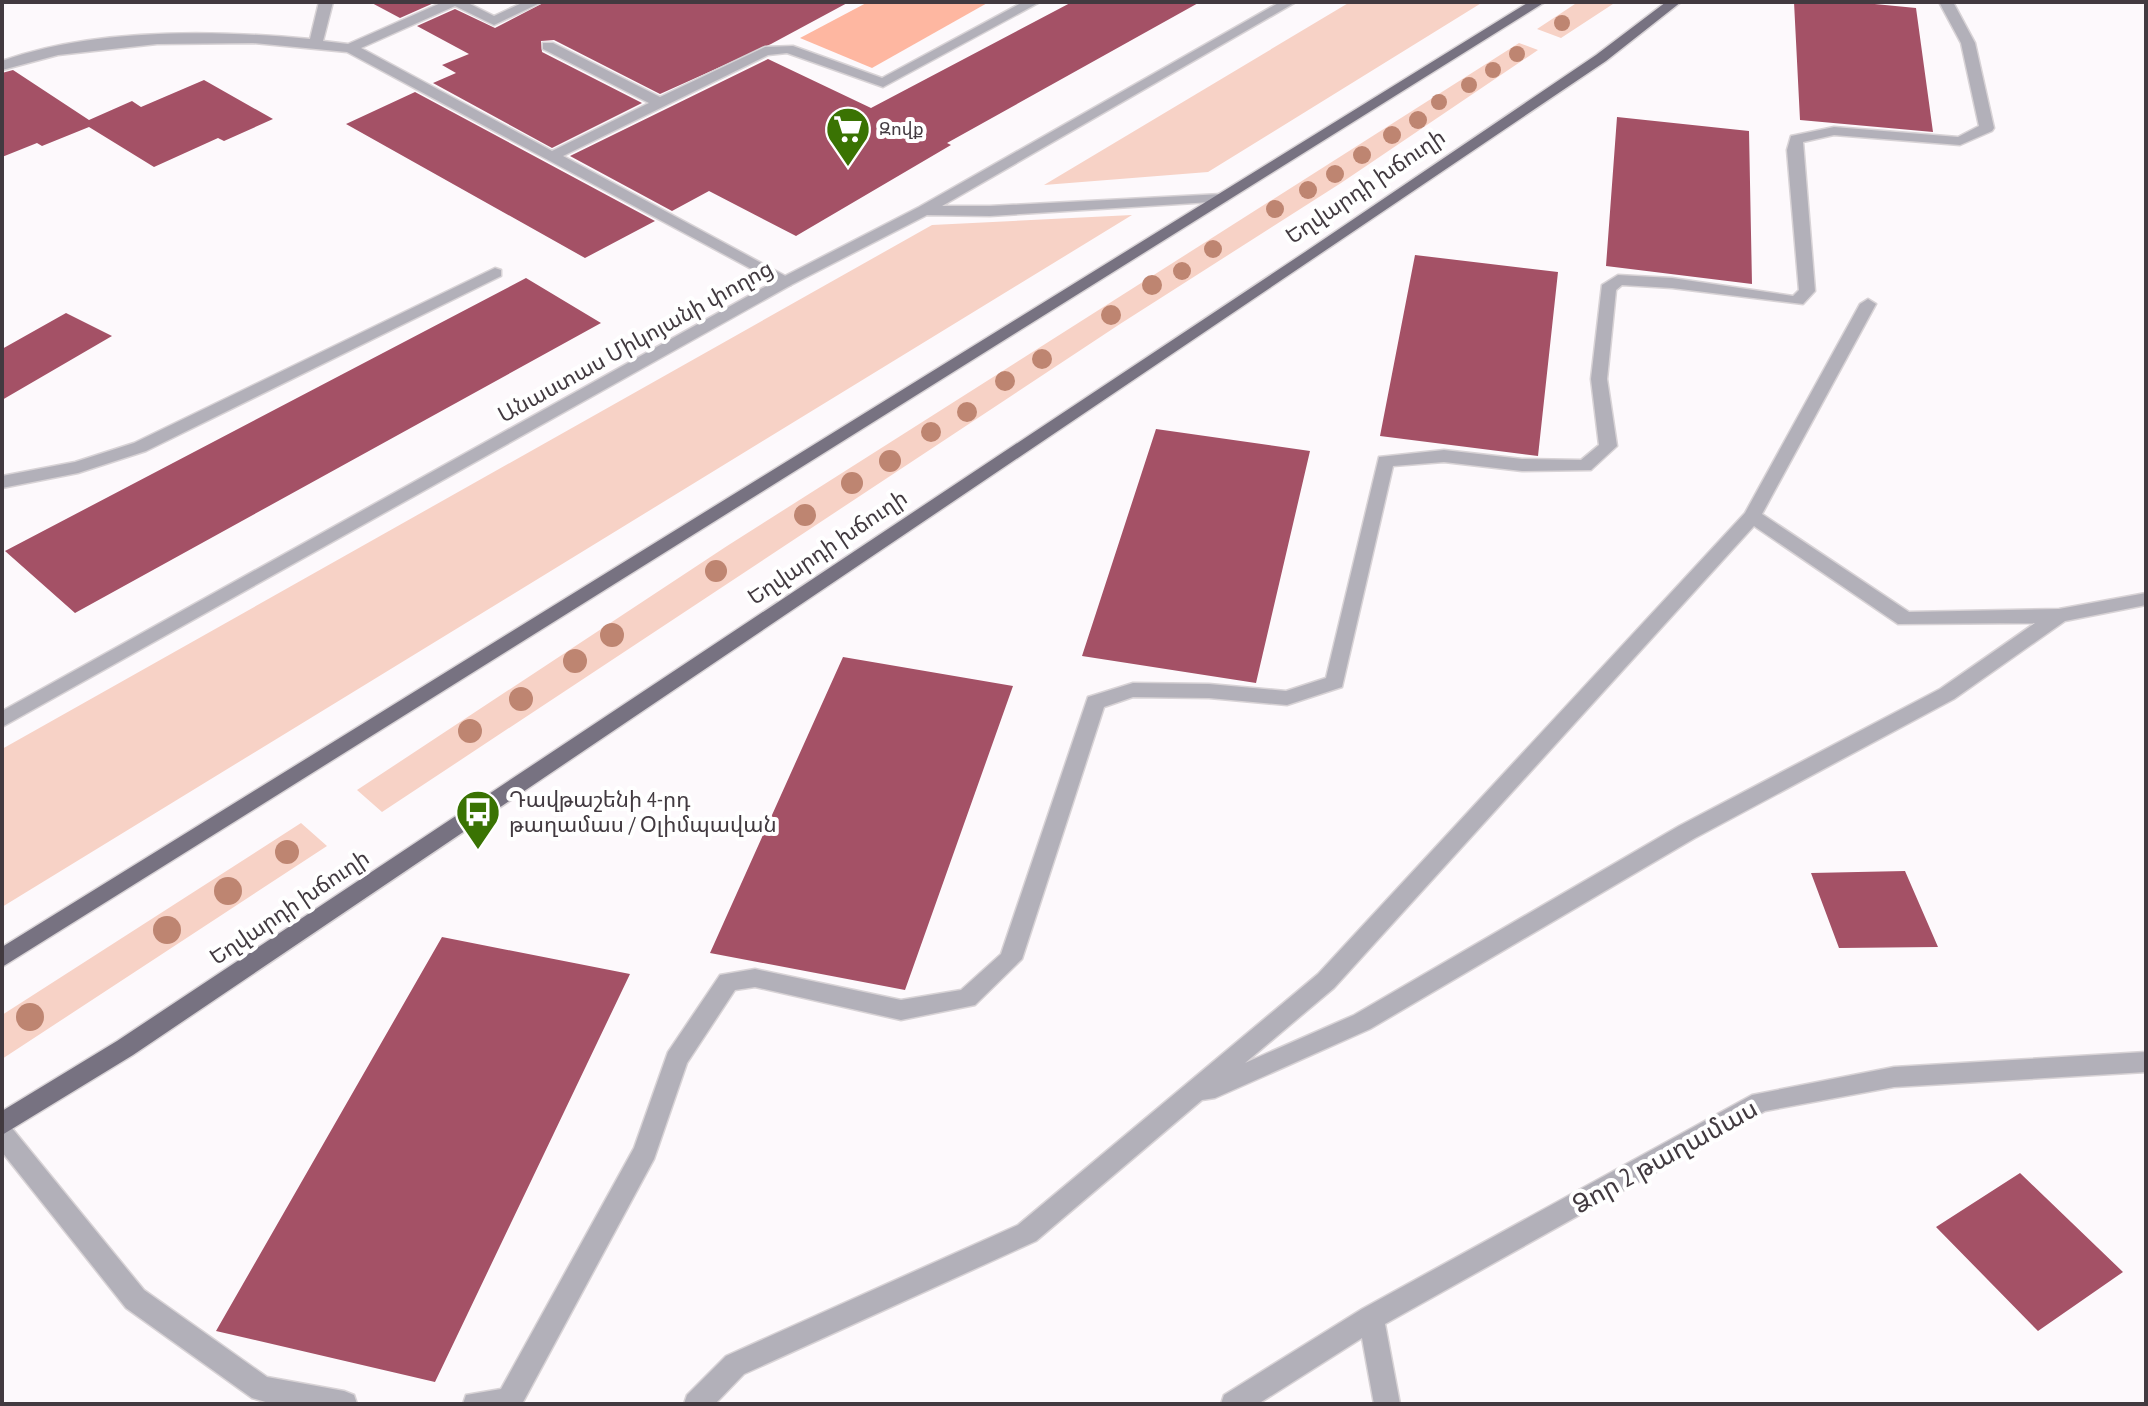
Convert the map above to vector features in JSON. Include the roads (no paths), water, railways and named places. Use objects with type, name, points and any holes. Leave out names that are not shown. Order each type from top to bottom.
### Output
[{"type":"main road","points":[[2,958],[1538,2]]},
{"type":"main road","name":"Եղվարդի խճուղի","points":[[2,1124],[125,1048],[1297,264],[1601,58],[1674,2]]},
{"type":"street","points":[[316,44],[326,2]]},
{"type":"street","points":[[350,48],[455,2],[494,21],[535,2]]},
{"type":"street","points":[[552,156],[765,51],[788,49],[883,83],[1033,2]]},
{"type":"street","name":"Անաստաս Միկոյանի փողոց","points":[[2,720],[785,282],[924,210],[1289,2]]},
{"type":"street","points":[[476,1404],[509,1401],[645,1151],[676,1059],[728,982],[755,978],[901,1010],[967,998],[1011,959],[1095,702],[1133,690],[1209,691],[1287,698],[1335,682],[1385,461],[1444,456],[1522,465],[1585,466],[1608,446],[1599,379],[1608,288],[1618,280],[1672,283],[1797,301],[1807,291],[1794,150],[1796,139],[1834,131],[1960,141],[1987,128],[1968,43],[1946,2]]},
{"type":"street","points":[[2,66],[29,55],[149,39],[241,36],[350,48],[785,282]]},
{"type":"street","points":[[548,46],[659,102]]},
{"type":"street","points":[[924,210],[990,211],[1222,198]]},
{"type":"street","points":[[2,482],[78,467],[140,447],[495,273]]},
{"type":"street","points":[[697,1404],[735,1365],[1027,1233],[1326,981],[1752,516],[1868,304]]},
{"type":"street","points":[[1752,516],[1905,619],[2059,616],[2146,599]]},
{"type":"street","points":[[1185,1101],[1362,1022],[1687,832],[1947,694],[2059,616]]},
{"type":"street","name":"Ձոր 2 թաղամաս","points":[[1234,1404],[1371,1318],[1760,1102],[1894,1077],[2146,1062]]},
{"type":"street","points":[[2,1134],[135,1299],[261,1389],[344,1404]]},
{"type":"street","points":[[1371,1318],[1387,1404]]},
{"type":"place","name":"Զովք","points":[[848,168]]},
{"type":"place","name":"Դավթաշենի 4-րդ թաղամաս / Օլիմպավան","points":[[478,851]]}]
